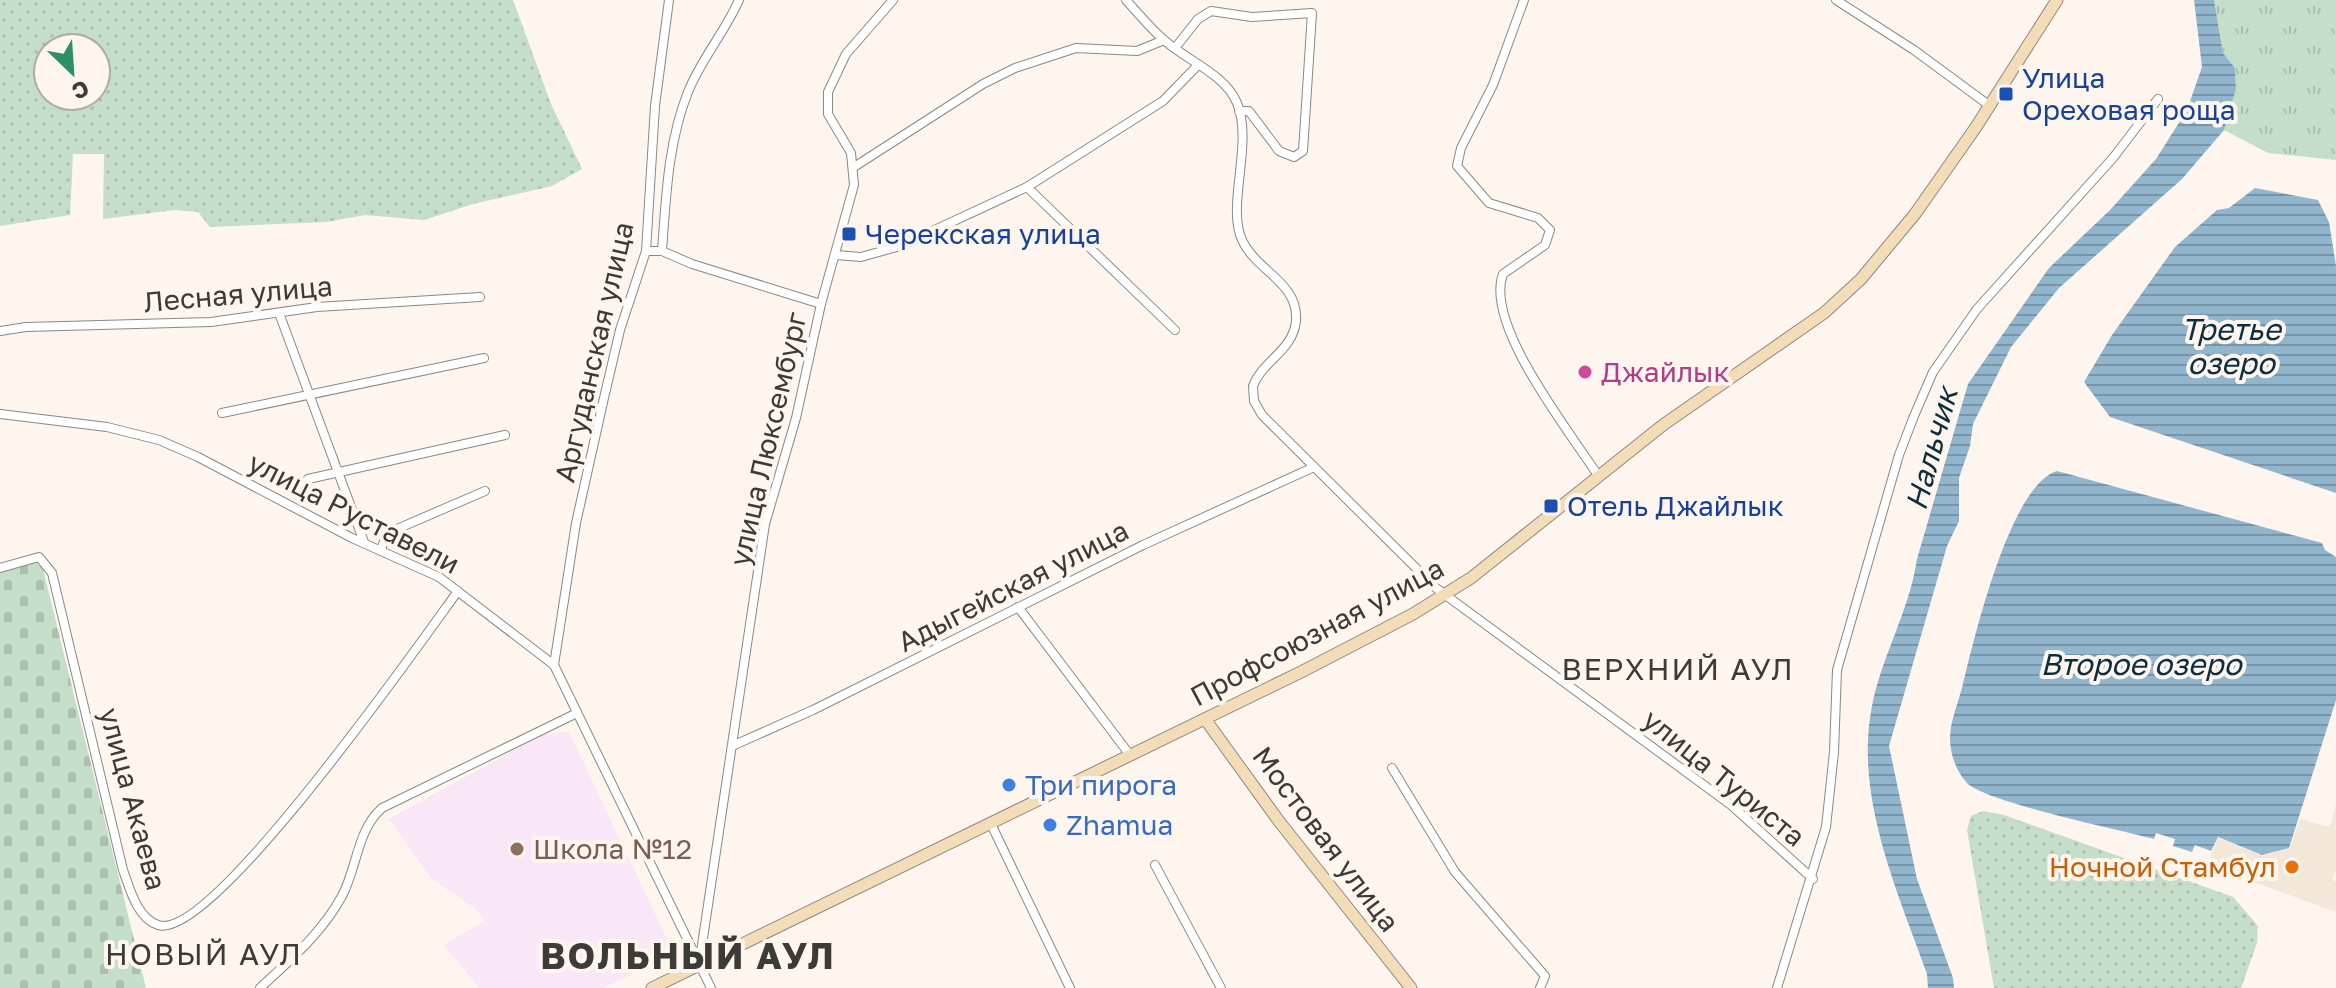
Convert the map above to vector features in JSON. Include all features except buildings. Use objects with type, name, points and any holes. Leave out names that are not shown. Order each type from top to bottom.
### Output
[{"type":"street","name":"Аргуданская улица","points":[[554,665],[576,523],[610,372],[646,251],[655,106],[669,0]]},
{"type":"street","points":[[662,251],[671,155],[680,115],[697,74],[739,0]]},
{"type":"street","points":[[893,0],[846,54],[830,85],[828,114],[851,153],[854,167],[983,84],[1015,68],[1076,48],[1137,51],[1164,40]]},
{"type":"street","points":[[1126,0],[1164,40],[1227,88],[1239,111],[1249,111],[1284,155],[1294,157],[1303,151],[1312,13],[1252,17],[1211,11],[1198,19],[1175,48]]},
{"type":"street","points":[[1524,0],[1493,85],[1461,148],[1457,166],[1489,203],[1538,218],[1550,230],[1545,245],[1503,274],[1500,311],[1515,346],[1599,477]]},
{"type":"street","points":[[1836,0],[1914,50],[1990,106]]},
{"type":"street","name":"Профсоюзная улица","points":[[652,988],[1205,719],[1369,637],[1447,593],[1663,425],[1845,296],[1915,214],[1990,106],[2057,0]]},
{"type":"street","points":[[836,255],[861,257],[900,246],[1027,187],[1163,101],[1198,65]]},
{"type":"street","points":[[1777,988],[1813,879],[1828,805],[1837,670],[1899,455],[1933,372],[1977,309],[2113,158],[2158,99]]},
{"type":"street","name":"улица Туриста","points":[[1239,111],[1243,160],[1239,231],[1247,249],[1290,293],[1296,320],[1289,342],[1255,380],[1252,392],[1262,415],[1436,588],[1447,593],[1731,805],[1813,879]]},
{"type":"street","name":"улица Люксембург","points":[[699,965],[767,514],[796,418],[821,304],[853,192],[854,167]]},
{"type":"street","points":[[1027,187],[1175,330]]},
{"type":"street","points":[[646,251],[662,251],[692,264],[821,304]]},
{"type":"street","name":"Лесная улица","points":[[0,331],[26,327],[211,322],[279,313],[480,297]]},
{"type":"street","points":[[279,313],[307,397],[364,542]]},
{"type":"street","points":[[222,413],[484,358]]},
{"type":"street","name":"улица Руставели","points":[[0,414],[86,423],[159,440],[439,577],[554,665],[711,988]]},
{"type":"street","points":[[308,479],[505,435]]},
{"type":"street","name":"Адыгейская улица","points":[[732,746],[813,710],[1018,607],[1314,467]]},
{"type":"street","points":[[381,549],[385,539],[397,529],[485,491]]},
{"type":"street","name":"улица Акаева","points":[[0,568],[33,557],[49,566],[123,870],[138,908],[158,925],[171,925],[206,906],[238,874],[347,739],[458,591]]},
{"type":"street","points":[[1018,607],[1130,755]]},
{"type":"street","points":[[260,988],[308,942],[331,913],[346,887],[367,826],[382,808],[577,713]]},
{"type":"street","name":"Мостовая улица","points":[[1205,719],[1278,820],[1411,988]]},
{"type":"street","points":[[1392,768],[1455,872],[1545,976],[1540,988]]},
{"type":"street","points":[[990,822],[1070,988]]},
{"type":"street","points":[[1155,865],[1221,988]]},
{"type":"shaded area","name":"Школа №12","points":[[569,732],[674,954],[603,988],[479,988],[444,945],[484,921],[477,910],[431,878],[389,819],[544,734]]},
{"type":"shaded area","points":[[2336,804],[2336,869],[2332,880],[2336,881],[2336,912],[2207,865],[2218,838],[2263,856],[2290,848],[2300,819],[2330,827]]},
{"type":"green space","points":[[0,0],[513,0],[551,104],[582,169],[552,186],[473,204],[424,220],[365,215],[326,222],[210,227],[198,212],[175,210],[103,219],[104,154],[73,154],[70,215],[0,226]]},
{"type":"green space","points":[[2214,0],[2336,0],[2336,160],[2268,153],[2224,130],[2236,89],[2235,68],[2223,53]]},
{"type":"green space","points":[[34,561],[43,569],[146,988],[0,988],[0,573]]},
{"type":"green space","points":[[1983,811],[2004,815],[2233,897],[2258,926],[2257,943],[2241,988],[1994,988],[1967,830],[1971,816]]},
{"type":"water","points":[[2194,0],[2214,0],[2223,53],[2235,68],[2236,89],[2224,130],[2182,179],[2059,288],[2011,347],[1973,424],[1970,446],[1959,478],[1959,521],[1947,546],[1889,746],[1917,879],[1953,978],[1954,988],[1928,988],[1927,974],[1892,876],[1874,808],[1868,740],[1876,687],[1908,597],[1968,384],[2049,268],[2110,210],[2156,159],[2187,110],[2202,67]]},
{"type":"water","name":"Третье озеро","points":[[2255,188],[2318,200],[2329,222],[2336,266],[2336,493],[2110,417],[2084,382],[2112,335],[2175,247],[2217,210],[2229,208]]},
{"type":"water","name":"Второе озеро","points":[[2057,471],[2322,543],[2325,550],[2336,557],[2336,700],[2289,848],[2262,855],[2218,837],[2211,851],[2195,845],[2192,852],[2173,846],[2175,839],[2156,833],[2154,839],[1999,798],[1967,783],[1960,773],[1951,750],[1950,731],[1996,566],[2024,504],[2040,482]]},
{"type":"place","name":"Улица Ореховая роща","points":[[2006,94]]},
{"type":"place","name":"Черекская улица","points":[[849,234]]},
{"type":"place","name":"Джайлык","points":[[1585,372]]},
{"type":"place","name":"Отель Джайлык","points":[[1551,506]]},
{"type":"place","name":"Три пирога","points":[[1009,785]]},
{"type":"place","name":"Zhamua","points":[[1050,825]]},
{"type":"place","name":"Школа №12","points":[[517,849]]},
{"type":"place","name":"Ночной Стамбул","points":[[2292,867]]},
{"type":"district","name":"ВЕРХНИЙ АУЛ","points":[[1678,670]]},
{"type":"district","name":"НОВЫЙ АУЛ","points":[[204,955]]},
{"type":"district","name":"ВОЛЬНЫЙ АУЛ","points":[[688,956]]},
{"type":"water label","name":"Нальчик","points":[[1932,449]]}]
